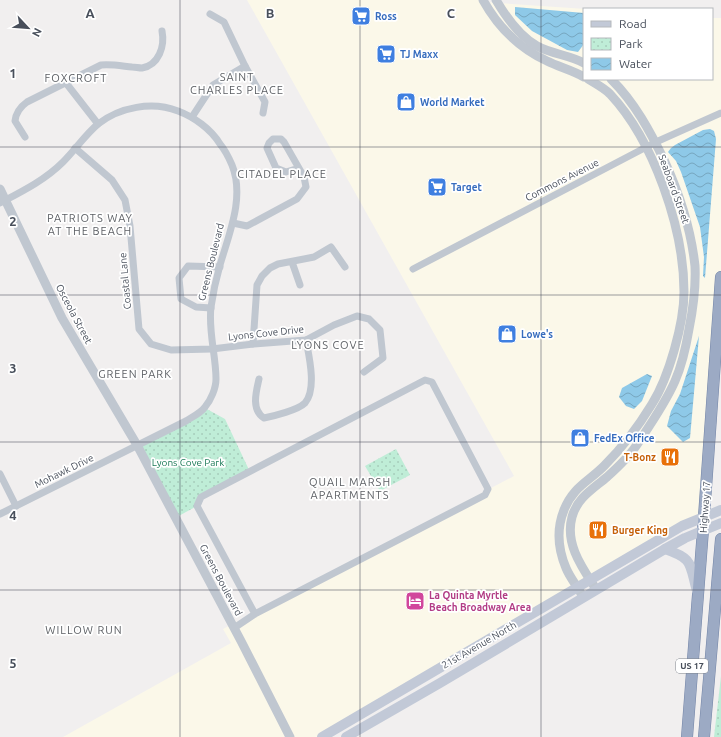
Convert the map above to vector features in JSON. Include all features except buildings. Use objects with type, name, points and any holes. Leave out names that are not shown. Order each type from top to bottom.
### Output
[{"type":"highway","name":"Highway 17","points":[[686,737],[698,596],[721,277]]},
{"type":"highway","name":"Highway 17","points":[[704,737],[721,539]]},
{"type":"main road","name":"21st Avenue North","points":[[322,737],[577,586],[590,580],[682,526],[721,510]]},
{"type":"main road","name":"21st Avenue North","points":[[346,737],[440,683],[665,549],[703,530],[721,523]]},
{"type":"main road","points":[[665,549],[685,557],[690,564],[698,596]]},
{"type":"street","points":[[483,0],[499,25],[520,46],[548,62],[573,70],[583,76]]},
{"type":"street","points":[[496,0],[506,17],[523,35],[537,45],[583,63]]},
{"type":"street","points":[[210,14],[224,22],[245,66],[266,102],[264,113]]},
{"type":"street","points":[[25,137],[15,121],[20,107],[27,102],[101,65],[110,64],[142,68],[153,62],[158,56],[164,39],[162,31]]},
{"type":"street","points":[[192,117],[213,85],[245,66]]},
{"type":"street","name":"Seaboard Street","points":[[583,597],[566,569],[558,540],[559,526],[564,510],[576,489],[602,468],[623,446],[653,403],[665,378],[674,348],[682,317],[684,292],[680,246],[674,215],[658,173],[626,113],[610,94],[590,80]]},
{"type":"street","name":"Seaboard Street","points":[[596,589],[577,558],[570,541],[570,529],[573,512],[581,499],[608,476],[627,457],[660,410],[675,381],[686,350],[694,293],[695,267],[688,222],[675,184],[656,142],[643,118],[611,80]]},
{"type":"street","points":[[66,83],[98,124]]},
{"type":"street","name":"Greens Boulevard","points":[[3,201],[40,181],[64,162],[98,124],[119,111],[138,107],[164,107],[178,111],[192,117],[215,136],[224,150],[232,166],[236,193],[233,223],[220,267],[211,308],[212,349],[216,380],[213,392],[205,408],[186,422],[137,445],[290,737]]},
{"type":"street","name":"Commons Avenue","points":[[413,270],[656,142],[721,112]]},
{"type":"street","points":[[233,223],[247,226],[297,199],[306,187],[304,177],[299,168],[284,142],[281,139],[273,139],[267,148],[276,168],[286,172],[299,168]]},
{"type":"street","name":"Coastal Lane","points":[[75,148],[112,180],[125,200],[130,226],[139,329],[152,344],[171,350],[212,349]]},
{"type":"street","name":"Osceola Street","points":[[0,189],[3,201],[62,318],[137,445]]},
{"type":"street","points":[[253,344],[257,285],[262,276],[270,268],[278,264],[314,257],[331,247],[345,267]]},
{"type":"street","points":[[292,262],[300,285]]},
{"type":"street","points":[[211,308],[196,307],[181,299],[179,278],[188,266],[220,267]]},
{"type":"street","name":"Lyons Cove Drive","points":[[212,349],[306,340],[334,325],[358,316],[369,319],[380,330],[383,358],[364,372]]},
{"type":"street","points":[[259,379],[256,391],[256,404],[258,414],[264,418],[284,413],[304,404],[310,392],[311,366],[306,340]]},
{"type":"street","points":[[234,628],[255,614],[485,495],[488,489],[432,382],[425,380],[201,497],[197,506],[255,614]]},
{"type":"street","name":"Mohawk Drive","points":[[0,514],[80,476],[137,445]]},
{"type":"street","points":[[0,474],[16,506]]},
{"type":"shaded area","points":[[247,0],[483,0],[484,2],[583,9],[583,80],[713,80],[713,18],[721,18],[721,277],[704,517],[322,737],[63,737],[231,643],[223,629],[514,476]]},
{"type":"green space","name":"Lyons Cove Park","points":[[205,408],[225,419],[250,472],[201,497],[197,506],[175,518],[137,445]]},
{"type":"green space","points":[[396,449],[410,475],[380,491],[365,466]]},
{"type":"green space","points":[[721,676],[721,737],[714,737]]},
{"type":"water","points":[[515,7],[583,13],[583,45],[578,52],[567,50],[532,31],[515,15]]},
{"type":"water","points":[[710,129],[714,131],[716,139],[705,278],[703,276],[704,257],[700,227],[681,172],[676,161],[668,152],[675,145],[703,130]]},
{"type":"water","points":[[699,336],[690,438],[683,442],[667,426],[671,411],[680,394]]},
{"type":"water","points":[[647,374],[652,376],[642,401],[634,409],[626,406],[619,397],[622,388]]},
{"type":"place","name":"Ross","points":[[361,16]]},
{"type":"place","name":"TJ Maxx","points":[[386,54]]},
{"type":"place","name":"World Market","points":[[406,102]]},
{"type":"place","name":"Target","points":[[437,187]]},
{"type":"place","name":"Lowe's","points":[[507,334]]},
{"type":"place","name":"FedEx Office","points":[[580,438]]},
{"type":"place","name":"T-Bonz","points":[[670,457]]},
{"type":"place","name":"Burger King","points":[[598,530]]},
{"type":"place","name":"La Quinta Myrtle Beach Broadway Area","points":[[415,601]]},
{"type":"district","name":"FOXCROFT","points":[[76,78]]},
{"type":"district","name":"SAINT CHARLES PLACE","points":[[237,83]]},
{"type":"district","name":"CITADEL PLACE","points":[[282,174]]},
{"type":"district","name":"PATRIOTS WAY AT THE BEACH","points":[[90,224]]},
{"type":"district","name":"LYONS COVE","points":[[328,345]]},
{"type":"district","name":"GREEN PARK","points":[[135,374]]},
{"type":"district","name":"QUAIL MARSH APARTMENTS","points":[[350,488]]},
{"type":"district","name":"WILLOW RUN","points":[[84,630]]}]
